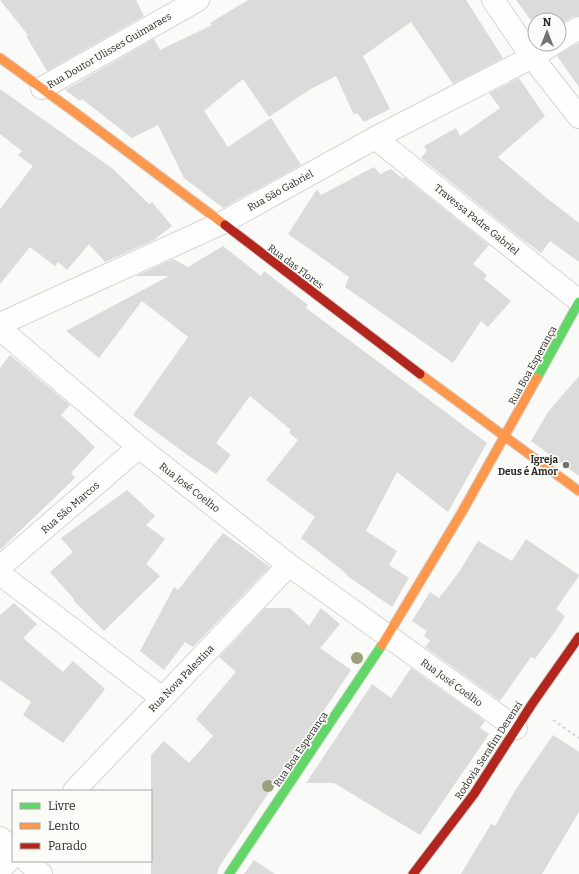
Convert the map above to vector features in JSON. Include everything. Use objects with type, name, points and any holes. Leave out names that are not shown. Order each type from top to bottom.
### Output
[{"type":"street","name":"Rua Doutor Ulisses Guimaraes","points":[[42,88],[198,0]]},
{"type":"street","points":[[493,0],[532,57],[579,117]]},
{"type":"street","points":[[567,35],[579,28]]},
{"type":"street","name":"Rua São Gabriel","points":[[0,324],[222,223],[375,138],[540,52]]},
{"type":"street","name":"Rua das Flores","points":[[0,58],[222,223],[504,438],[579,491]]},
{"type":"street","name":"Travessa Padre Gabriel","points":[[375,138],[579,302]]},
{"type":"street","name":"Rua Boa Esperança","points":[[504,438],[579,302]]},
{"type":"street","name":"Rua José Coelho","points":[[0,329],[139,447],[289,565],[516,728]]},
{"type":"street","points":[[388,636],[504,438]]},
{"type":"street","name":"Rua São Marcos","points":[[0,567],[139,447]]},
{"type":"street","name":"Rua Nova Palestina","points":[[75,790],[289,565]]},
{"type":"street","points":[[0,574],[162,698]]},
{"type":"street","name":"Rua Boa Esperança","points":[[229,874],[388,636]]},
{"type":"street","name":"Rodovia Serafim Derenzi","points":[[413,874],[474,794],[532,704],[579,637]]},
{"type":"street","points":[[0,838],[12,848]]},
{"type":"street","points":[[0,870],[12,856]]},
{"type":"street","points":[[28,862],[41,874]]},
{"type":"path","points":[[532,704],[579,738]]},
{"type":"building","points":[[0,0],[136,0],[144,16],[47,71],[26,36],[28,35]]},
{"type":"building","points":[[248,0],[466,0],[503,58],[453,84],[411,22],[363,56],[390,109],[364,122],[357,113],[354,115],[336,76],[309,90],[269,117],[243,79],[204,111],[228,147],[271,118],[301,165],[223,208],[184,178],[158,125],[132,138],[82,99],[80,101],[65,90],[154,39],[160,50],[212,25],[210,23]]},
{"type":"building","points":[[516,0],[579,0],[579,16],[567,20],[567,12],[527,12],[527,15]]},
{"type":"building","points":[[579,43],[579,87],[557,56],[562,52],[567,52],[567,49]]},
{"type":"building","points":[[519,78],[545,116],[498,157],[579,223],[579,262],[550,241],[541,253],[421,158],[427,151],[424,146],[456,128],[460,136],[500,108],[489,93]]},
{"type":"building","points":[[0,89],[113,169],[149,204],[152,202],[172,226],[154,240],[105,262],[89,244],[67,270],[58,262],[55,266],[30,247],[0,284],[0,209],[33,166],[18,155],[22,151],[0,134]]},
{"type":"building","points":[[374,167],[380,174],[391,169],[403,179],[404,177],[489,245],[473,264],[487,275],[484,279],[511,301],[488,327],[481,321],[453,363],[345,287],[349,277],[288,234],[317,189],[321,195]]},
{"type":"building","points":[[223,246],[261,276],[264,271],[308,305],[306,308],[487,443],[448,512],[397,472],[366,531],[397,551],[389,565],[409,578],[392,607],[346,575],[347,574],[301,538],[315,517],[266,480],[298,440],[289,433],[291,430],[250,396],[216,443],[231,455],[216,474],[133,415],[188,337],[142,301],[99,358],[66,331],[169,276],[136,276],[173,259],[188,267]]},
{"type":"building","points":[[10,355],[70,405],[61,415],[95,447],[71,473],[75,478],[0,550],[0,368]]},
{"type":"building","points":[[579,376],[579,476],[531,441],[548,412]]},
{"type":"building","points":[[127,490],[155,516],[146,525],[165,539],[146,564],[160,576],[104,631],[73,600],[74,599],[50,572],[73,552],[61,538]]},
{"type":"building","points":[[223,533],[270,567],[193,647],[185,642],[164,670],[140,651],[174,587],[178,590]]},
{"type":"building","points":[[526,539],[579,576],[556,609],[565,616],[557,629],[535,659],[531,657],[500,701],[425,647],[430,641],[424,636],[427,631],[412,621],[430,592],[439,598],[459,572],[478,541],[512,561]]},
{"type":"building","points":[[14,603],[37,624],[23,638],[63,672],[73,661],[105,689],[63,743],[23,715],[31,702],[0,680],[0,615]]},
{"type":"building","points":[[265,608],[290,608],[309,626],[321,608],[340,624],[320,648],[351,670],[219,867],[217,874],[151,874],[151,755],[164,741],[189,763],[213,736],[196,719],[236,672],[219,657]]},
{"type":"building","points":[[411,668],[485,721],[480,728],[489,734],[420,835],[334,783],[306,783],[372,684],[391,698]]},
{"type":"building","points":[[553,735],[579,752],[579,812],[542,874],[461,874],[491,824],[495,826],[516,789]]},
{"type":"building","points":[[254,860],[275,874],[244,874]]},
{"type":"traffic: fast","points":[[537,378],[579,302]]},
{"type":"traffic: fast","points":[[229,874],[382,645]]},
{"type":"traffic: slow","points":[[0,58],[225,225]]},
{"type":"traffic: slow","points":[[420,374],[579,491]]},
{"type":"traffic: slow","points":[[382,645],[462,512],[537,378]]},
{"type":"traffic: jam","points":[[225,225],[420,374]]},
{"type":"traffic: jam","points":[[413,874],[474,794],[532,704],[579,637]]},
{"type":"place","name":"Igreja Deus é Amor","points":[[566,465]]}]
